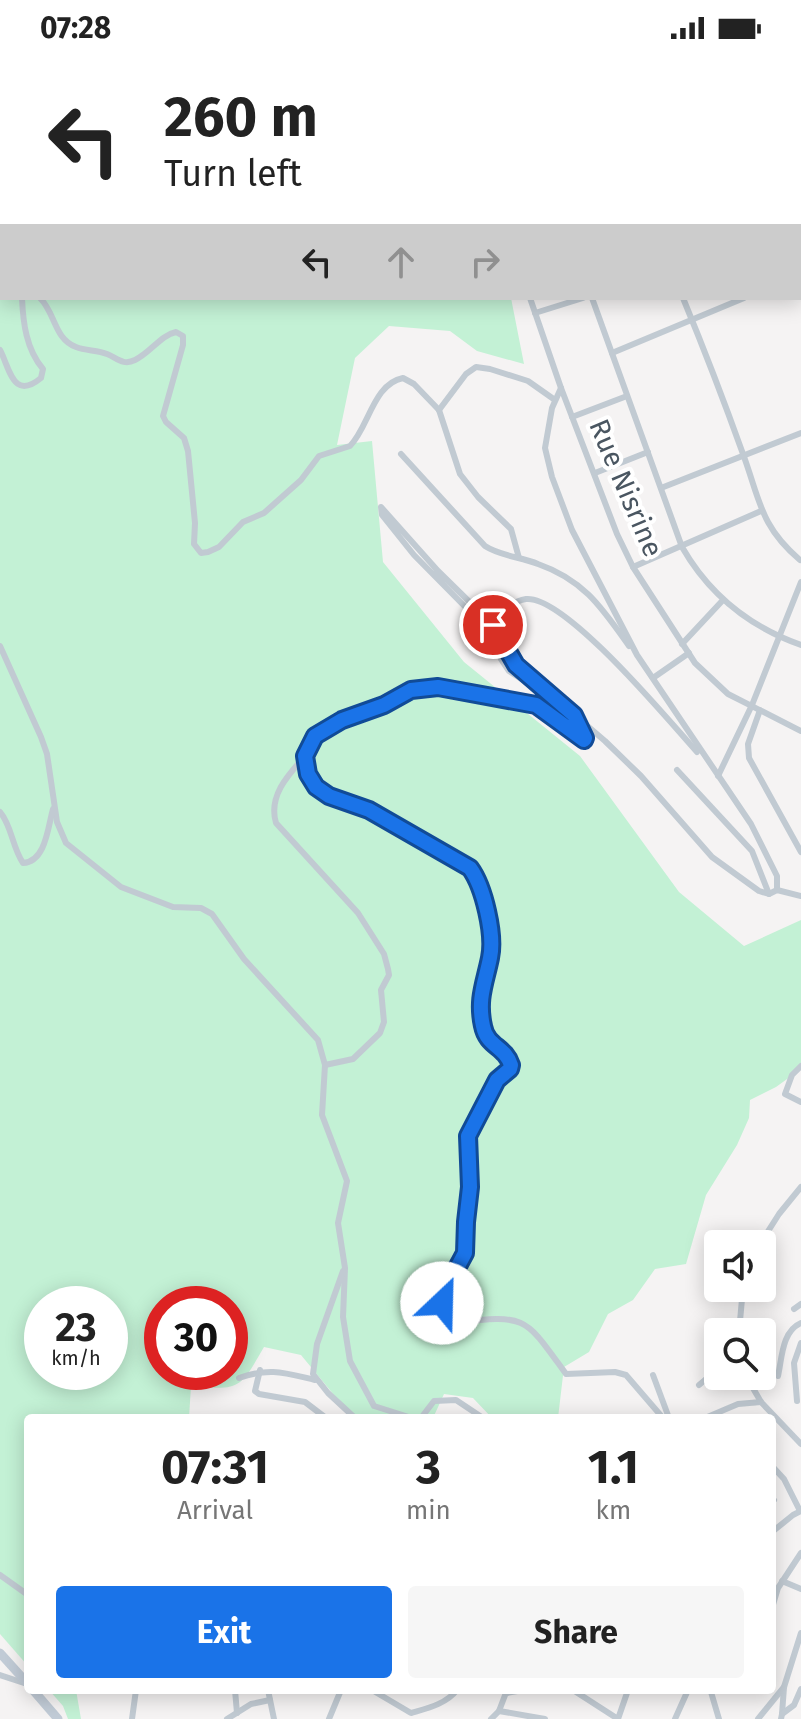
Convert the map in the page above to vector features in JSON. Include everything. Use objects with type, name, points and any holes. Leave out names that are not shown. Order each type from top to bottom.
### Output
[{"type":"street","points":[[0,350],[11,379],[18,384],[33,384],[41,378],[43,369],[32,354],[26,338],[22,300]]},
{"type":"street","points":[[42,300],[59,333],[67,341],[122,362],[137,359],[169,333],[176,332],[183,336],[163,416],[184,438],[188,451],[194,544],[201,553],[219,547],[243,522],[264,513],[301,480],[319,456],[350,446],[377,400],[394,380],[407,379],[439,410],[451,455],[460,474],[478,497],[511,529],[519,558]]},
{"type":"street","name":"Rue Nisrine","points":[[531,300],[572,417],[633,567],[695,663],[728,694],[801,731]]},
{"type":"street","points":[[535,313],[577,300]]},
{"type":"street","points":[[593,300],[682,547],[692,564],[736,612],[778,637],[801,645]]},
{"type":"street","points":[[684,300],[744,455],[761,511],[775,535],[801,560],[800,569]]},
{"type":"street","points":[[612,353],[739,300]]},
{"type":"street","points":[[439,410],[466,374],[476,367],[528,381],[555,400]]},
{"type":"street","points":[[561,388],[546,437],[546,456],[572,530],[637,655]]},
{"type":"street","points":[[572,417],[627,396]]},
{"type":"street","points":[[661,488],[801,433]]},
{"type":"street","points":[[595,473],[648,452]]},
{"type":"street","points":[[401,454],[480,541],[495,551],[538,563],[577,582],[600,605],[751,824],[777,876],[777,890]]},
{"type":"street","points":[[535,684],[509,671],[490,632],[414,555],[382,515],[381,507],[493,625],[511,658],[535,684],[641,776],[712,857],[759,891],[769,894],[777,890],[801,896]]},
{"type":"street","points":[[633,567],[761,511]]},
{"type":"street","points":[[718,776],[752,705],[801,582]]},
{"type":"street","points":[[493,625],[512,604],[523,600],[537,600],[556,609],[616,664],[711,766]]},
{"type":"street","points":[[682,644],[723,600]]},
{"type":"street","points":[[0,646],[47,754],[57,822],[66,843],[121,887],[173,907],[201,908],[212,914],[244,959],[318,1040],[325,1065],[322,1115],[347,1181],[338,1223],[345,1268],[343,1317],[350,1361],[374,1406],[399,1414]]},
{"type":"street","points":[[653,678],[689,653]]},
{"type":"street","points":[[325,1065],[353,1059],[380,1033],[384,1022],[381,990],[389,975],[384,954],[358,913],[276,823],[273,804],[285,779],[305,756],[315,736],[342,720],[384,705],[411,690],[438,687],[536,705],[584,740],[574,715]]},
{"type":"street","points":[[760,710],[748,744],[749,758],[801,852]]},
{"type":"street","points":[[305,756],[308,774],[316,787],[329,796],[369,810],[470,868],[488,914],[491,955],[482,983],[482,1023],[486,1038],[505,1053],[511,1065],[497,1080],[468,1136],[470,1187],[465,1253],[442,1296],[446,1315],[458,1323],[489,1318],[516,1319],[534,1332],[566,1374],[615,1372],[626,1375],[662,1414]]},
{"type":"street","points":[[677,770],[752,851],[769,894]]},
{"type":"street","points":[[0,812],[8,825],[18,856],[23,863],[30,863],[48,836],[54,806]]},
{"type":"street","points":[[801,1066],[792,1075],[785,1094],[801,1102]]},
{"type":"street","points":[[769,1230],[801,1187]]},
{"type":"street","points":[[345,1268],[317,1344],[313,1374],[315,1380],[350,1414]]},
{"type":"street","points":[[778,1376],[785,1339],[801,1323]]},
{"type":"street","points":[[797,1401],[794,1363],[801,1343]]},
{"type":"street","points":[[248,1375],[260,1370],[277,1370],[315,1380]]},
{"type":"street","points":[[260,1370],[255,1391],[259,1394],[305,1402],[321,1414]]},
{"type":"street","points":[[653,1375],[665,1414]]},
{"type":"street","points":[[699,1385],[704,1381]]},
{"type":"street","points":[[754,1390],[772,1414]]},
{"type":"street","points":[[424,1414],[434,1401],[456,1400],[477,1414]]},
{"type":"street","points":[[714,1414],[738,1404],[761,1402]]},
{"type":"street","points":[[776,1418],[801,1444]]},
{"type":"street","points":[[776,1470],[801,1511],[776,1529]]},
{"type":"street","points":[[776,1597],[782,1581],[801,1553]]},
{"type":"street","points":[[0,1575],[24,1592]]},
{"type":"street","points":[[782,1581],[801,1589]]},
{"type":"street","points":[[782,1716],[784,1687],[801,1633]]},
{"type":"street","points":[[0,1653],[24,1680]]},
{"type":"street","points":[[0,1675],[24,1683]]},
{"type":"street","points":[[758,1719],[784,1687]]},
{"type":"street","points":[[782,1716],[794,1705],[801,1689]]},
{"type":"street","points":[[36,1694],[58,1719]]},
{"type":"street","points":[[132,1719],[135,1694]]},
{"type":"street","points":[[235,1694],[237,1713]]},
{"type":"street","points":[[269,1694],[274,1719]]},
{"type":"street","points":[[329,1719],[339,1694]]},
{"type":"street","points":[[379,1694],[411,1713],[436,1705],[454,1694]]},
{"type":"street","points":[[491,1719],[499,1711],[506,1694]]},
{"type":"street","points":[[579,1694],[618,1719],[626,1694]]},
{"type":"street","points":[[675,1719],[686,1694]]},
{"type":"street","points":[[712,1694],[719,1719]]},
{"type":"street","points":[[227,1719],[251,1704],[270,1700]]},
{"type":"street","points":[[499,1711],[545,1719]]},
{"type":"green space","points":[[0,300],[511,300],[524,364],[477,351],[450,331],[389,326],[355,358],[337,445],[372,441],[383,562],[464,662],[580,756],[679,892],[744,946],[801,920],[801,1069],[750,1100],[749,1118],[737,1145],[706,1195],[686,1264],[655,1269],[633,1300],[608,1314],[589,1352],[564,1367],[558,1414],[488,1414],[473,1398],[444,1394],[435,1414],[350,1414],[301,1355],[264,1347],[248,1374],[248,1286],[144,1286],[144,1390],[191,1390],[189,1414],[24,1414],[24,1661],[0,1634]]},
{"type":"green space","points":[[52,1694],[77,1694],[81,1719],[68,1719],[63,1706]]},
{"type":"route","points":[[442,1303],[442,1296],[465,1253],[470,1187],[468,1136],[497,1080],[511,1065],[505,1053],[486,1038],[482,1023],[482,983],[491,955],[488,914],[470,868],[369,810],[329,796],[316,787],[308,774],[305,756],[315,736],[342,720],[384,705],[411,690],[438,687],[539,706],[584,740],[574,715],[516,665],[493,625]]}]
